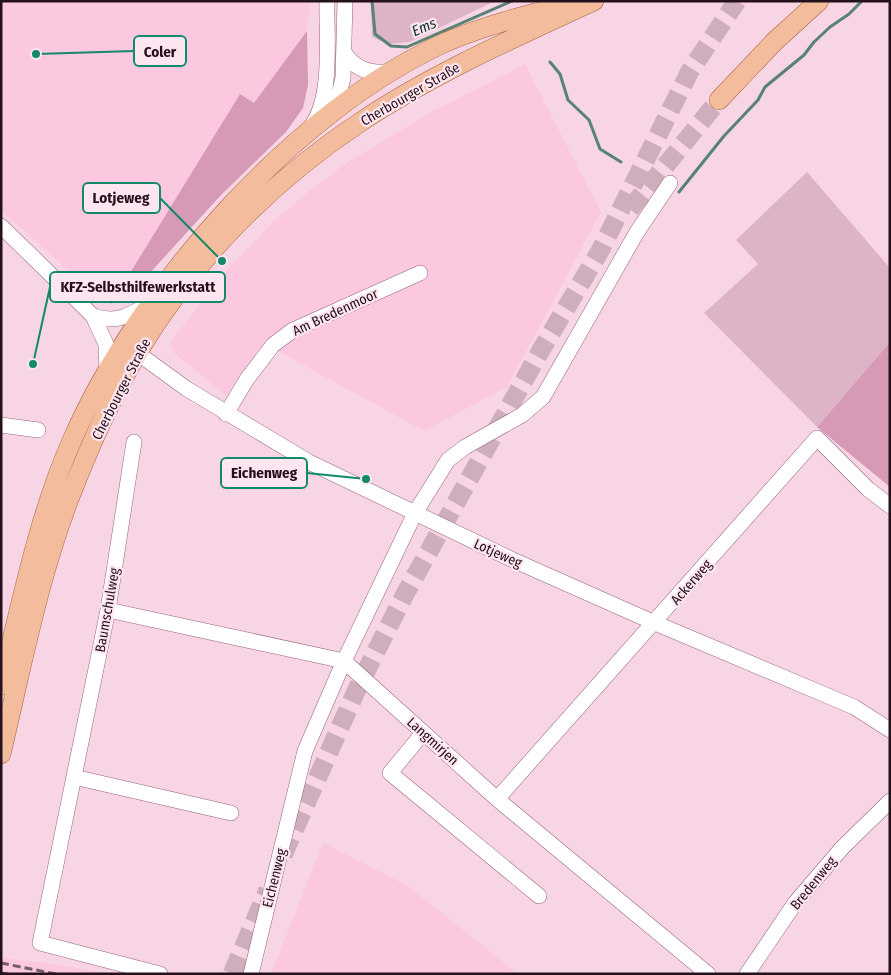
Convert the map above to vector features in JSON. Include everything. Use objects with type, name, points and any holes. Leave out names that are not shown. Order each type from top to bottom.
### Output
[{"type":"main road","name":"Cherbourger Straße","points":[[1,754],[57,534],[72,490],[131,348],[152,304],[227,208],[298,142],[391,71],[445,43],[487,26],[581,1]]},
{"type":"main road","name":"Cherbourger Straße","points":[[1,685],[55,482],[73,438],[107,371],[131,348],[235,227],[272,190],[314,156],[358,124],[452,69],[594,1]]},
{"type":"main road","points":[[719,100],[775,41],[819,1]]},
{"type":"main road","points":[[314,156],[327,137],[335,112],[342,118],[358,124]]},
{"type":"street","points":[[298,142],[312,126],[324,94],[327,1]]},
{"type":"street","points":[[335,112],[342,78],[345,1]]},
{"type":"street","points":[[344,52],[349,60],[361,69],[371,72],[391,71]]},
{"type":"street","points":[[324,94],[330,107],[335,112]]},
{"type":"street","name":"Eichenweg","points":[[251,974],[305,751],[344,661],[415,512],[442,467],[452,456],[522,415],[543,397],[637,232],[670,183]]},
{"type":"street","points":[[1,226],[93,316],[106,344],[107,371]]},
{"type":"street","name":"Am Bredenmoor","points":[[226,414],[247,379],[273,345],[293,330],[420,273]]},
{"type":"street","points":[[93,316],[108,321],[122,319],[152,304]]},
{"type":"street","name":"Lotjeweg","points":[[131,348],[187,389],[226,414],[309,462],[476,543],[654,623],[854,707],[890,730]]},
{"type":"street","points":[[1,424],[38,430]]},
{"type":"street","name":"Ackerweg","points":[[497,799],[817,438],[868,488],[890,506]]},
{"type":"street","name":"Baumschulweg","points":[[134,442],[108,610],[40,943],[160,974]]},
{"type":"street","points":[[108,610],[344,661]]},
{"type":"street","name":"Langmirjen","points":[[344,661],[497,799],[708,974]]},
{"type":"street","points":[[423,733],[390,773],[539,896]]},
{"type":"street","points":[[74,777],[231,813]]},
{"type":"street","name":"Bredenweg","points":[[747,974],[795,903],[842,848],[890,801]]},
{"type":"shaded area","points":[[1,1],[310,1],[307,31],[254,104],[240,94],[111,304],[64,267],[1,210]]},
{"type":"shaded area","points":[[371,1],[495,1],[410,42],[388,44],[372,37]]},
{"type":"shaded area","points":[[307,31],[308,85],[303,108],[286,132],[221,195],[127,298],[111,304],[240,94],[254,103]]},
{"type":"shaded area","points":[[525,64],[601,212],[507,387],[424,431],[280,352],[266,342],[252,357],[226,396],[173,352],[170,342],[228,269],[276,219],[313,188],[351,160],[426,115]]},
{"type":"shaded area","points":[[807,172],[890,268],[890,342],[817,427],[704,313],[758,264],[736,240]]},
{"type":"shaded area","points":[[890,342],[890,487],[817,427]]},
{"type":"shaded area","points":[[323,843],[408,886],[518,974],[271,974]]},
{"type":"shaded area","points":[[1,958],[46,963],[112,974],[1,974]]},
{"type":"waterway","name":"Ems","points":[[372,1],[375,34],[391,46],[407,47],[512,1]]},
{"type":"waterway","points":[[679,192],[724,136],[758,100],[765,87],[804,55],[814,42],[830,27],[849,14],[862,1]]},
{"type":"waterway","points":[[550,62],[560,74],[568,100],[589,120],[600,149],[621,162]]},
{"type":"tunnel","points":[[283,855],[358,687],[404,596],[541,350],[600,251],[690,71],[737,1]]},
{"type":"tunnel","points":[[630,209],[719,100]]},
{"type":"tunnel","points":[[232,974],[268,890]]},
{"type":"railway","points":[[1,963],[56,974]]},
{"type":"railway","points":[[1,973],[8,974]]},
{"type":"place","name":"Coler","points":[[36,54]]},
{"type":"place","name":"Lotjeweg","points":[[222,261]]},
{"type":"place","name":"KFZ-Selbsthilfewerkstatt","points":[[33,364]]},
{"type":"place","name":"Eichenweg","points":[[366,479]]}]
